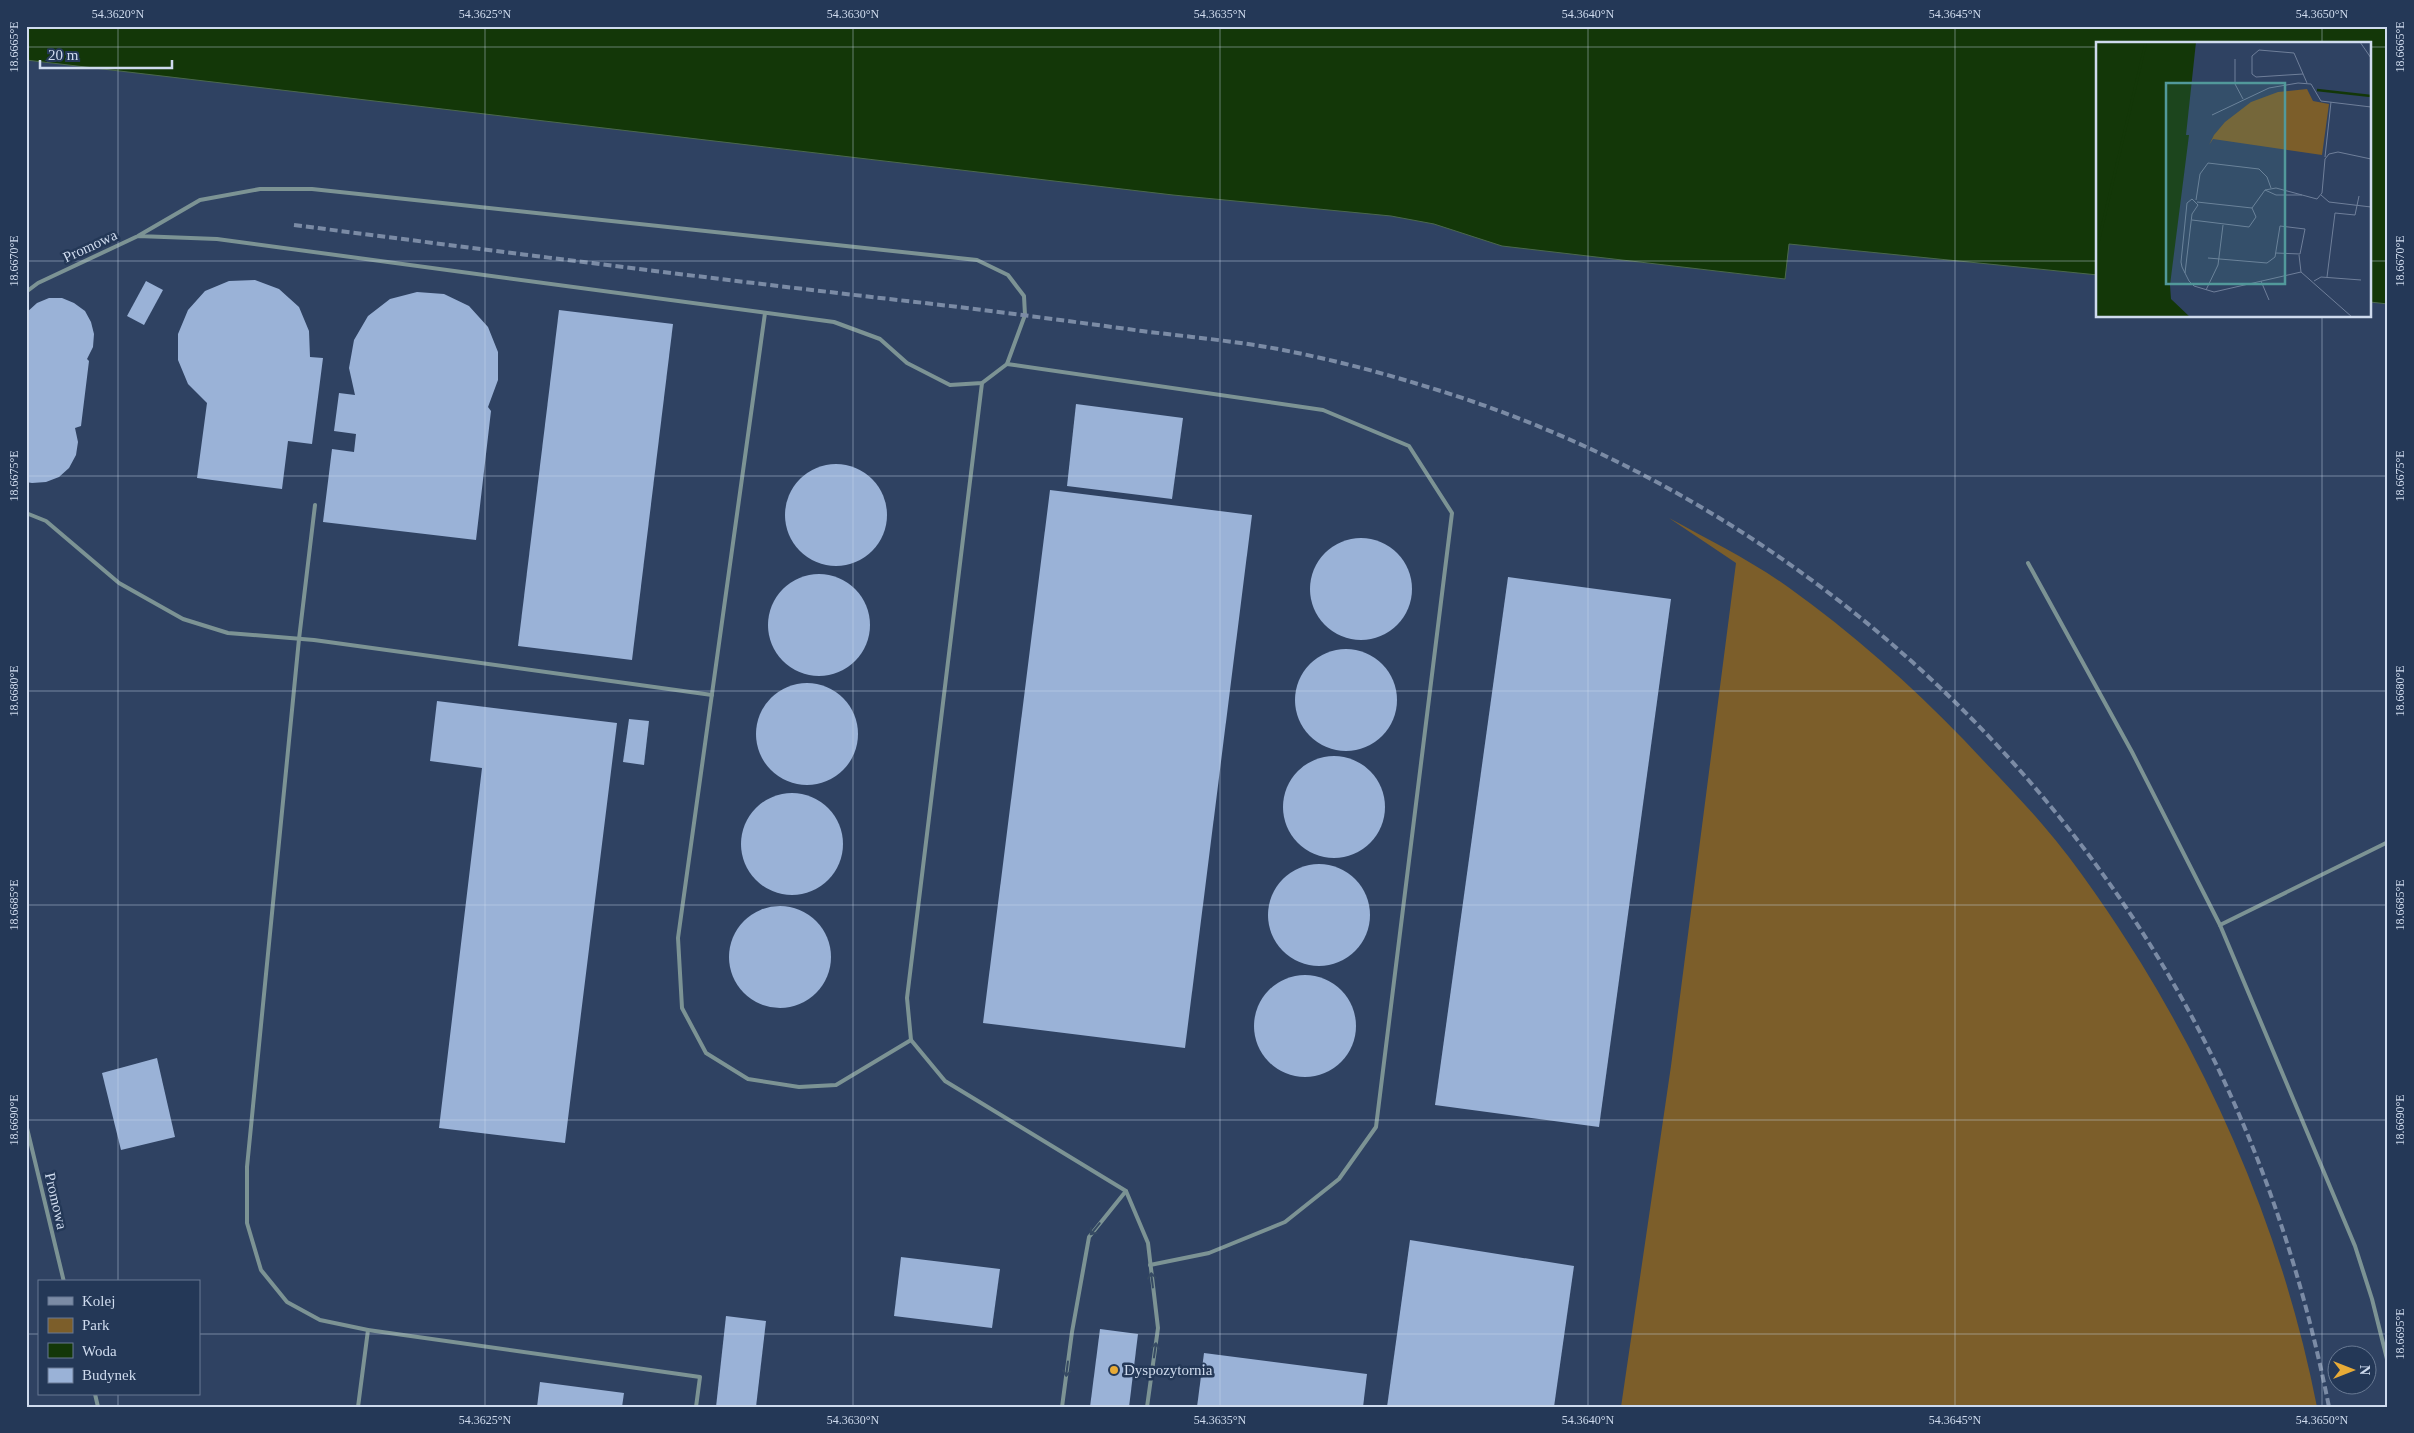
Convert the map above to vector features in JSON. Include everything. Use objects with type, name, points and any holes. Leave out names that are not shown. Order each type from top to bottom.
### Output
[{"type":"lane","name":"Promowa","points":[[26,292],[38,282],[138,236],[200,200],[260,189],[312,189],[977,260],[1008,275],[1024,296],[1025,315],[1007,364]]},
{"type":"lane","points":[[138,236],[217,239],[834,322],[880,339],[907,363],[950,385],[982,383],[1007,364],[1323,410],[1409,446],[1452,513],[1376,1127],[1339,1179],[1285,1222],[1209,1253],[1150,1265]]},
{"type":"lane","points":[[765,313],[678,938],[682,1008],[706,1053],[748,1080],[799,1087],[836,1085],[912,1040]]},
{"type":"lane","points":[[982,383],[907,998],[912,1040],[945,1081],[1126,1192],[1148,1243],[1158,1328],[1147,1407]]},
{"type":"lane","points":[[315,505],[299,639],[247,1167],[247,1223],[261,1270],[287,1302],[320,1320],[368,1330],[700,1377],[696,1407]]},
{"type":"lane","points":[[26,513],[46,521],[119,583],[183,618],[228,633],[299,639],[712,695]]},
{"type":"lane","points":[[2028,563],[2132,752],[2220,925],[2355,1246],[2372,1299],[2388,1363]]},
{"type":"lane","points":[[2220,925],[2388,842]]},
{"type":"lane","name":"Promowa","points":[[26,1124],[28,1142],[63,1280]]},
{"type":"lane","points":[[1062,1407],[1088,1237],[1126,1192]]},
{"type":"lane","points":[[358,1407],[368,1330]]},
{"type":"green space","points":[[1669,518],[1774,577],[1879,659],[1964,740],[2042,824],[2082,874],[2130,945],[2171,1015],[2200,1068],[2225,1122],[2249,1177],[2270,1233],[2304,1348],[2317,1407],[1621,1407],[1671,1066],[1736,563]]},
{"type":"water","points":[[26,26],[2388,26],[2388,304],[2372,302],[2372,42],[2096,42],[2096,275],[1789,244],[1785,279],[1502,246],[1434,224],[1391,216],[1173,195],[26,60]]},
{"type":"building","points":[[255,280],[279,289],[299,307],[309,331],[310,357],[323,358],[312,444],[288,441],[282,489],[197,478],[207,403],[188,384],[178,360],[178,334],[188,310],[205,291],[229,281]]},
{"type":"building","points":[[146,281],[163,290],[144,325],[127,316]]},
{"type":"building","points":[[417,292],[444,294],[469,306],[488,327],[498,352],[498,380],[488,407],[491,411],[476,540],[323,522],[332,449],[354,452],[356,434],[334,431],[339,393],[355,395],[349,368],[354,340],[368,316],[390,299]]},
{"type":"building","points":[[49,298],[62,298],[74,303],[85,311],[91,322],[94,334],[93,347],[87,359],[89,361],[81,426],[75,428],[78,442],[76,455],[69,468],[59,477],[46,482],[32,483],[26,482],[26,313],[37,303]]},
{"type":"building","points":[[559,310],[673,324],[632,660],[518,646]]},
{"type":"building","points":[[1076,404],[1183,418],[1172,499],[1067,486]]},
{"type":"building","points":[[836,464],[855,468],[872,479],[883,496],[887,515],[883,534],[872,551],[855,562],[836,566],[817,562],[800,551],[789,534],[785,515],[789,496],[800,479],[817,468]]},
{"type":"building","points":[[1050,490],[1252,515],[1185,1048],[983,1023]]},
{"type":"building","points":[[1361,538],[1380,542],[1397,553],[1408,570],[1412,589],[1408,608],[1397,625],[1380,636],[1361,640],[1342,636],[1325,625],[1314,608],[1310,589],[1314,570],[1325,553],[1342,542]]},
{"type":"building","points":[[819,574],[838,578],[855,589],[866,606],[870,625],[866,644],[855,661],[838,672],[819,676],[800,672],[783,661],[772,644],[768,625],[772,606],[783,589],[800,578]]},
{"type":"building","points":[[1508,577],[1671,599],[1599,1127],[1435,1105]]},
{"type":"building","points":[[1346,649],[1365,653],[1382,664],[1393,681],[1397,700],[1393,719],[1382,736],[1365,747],[1346,751],[1327,747],[1310,736],[1299,719],[1295,700],[1299,681],[1310,664],[1327,653]]},
{"type":"building","points":[[807,683],[826,687],[843,698],[854,715],[858,734],[854,753],[843,770],[826,781],[807,785],[788,781],[771,770],[760,753],[756,734],[760,715],[771,698],[788,687]]},
{"type":"building","points":[[437,701],[617,723],[565,1143],[439,1128],[482,768],[430,761]]},
{"type":"building","points":[[629,719],[649,721],[644,765],[623,762]]},
{"type":"building","points":[[1334,756],[1353,760],[1370,771],[1381,788],[1385,807],[1381,826],[1370,843],[1353,854],[1334,858],[1315,854],[1298,843],[1287,826],[1283,807],[1287,788],[1298,771],[1315,760]]},
{"type":"building","points":[[792,793],[811,797],[828,808],[839,825],[843,844],[839,863],[828,880],[811,891],[792,895],[773,891],[756,880],[745,863],[741,844],[745,825],[756,808],[773,797]]},
{"type":"building","points":[[1319,864],[1338,868],[1355,879],[1366,896],[1370,915],[1366,934],[1355,951],[1338,962],[1319,966],[1300,962],[1283,951],[1272,934],[1268,915],[1272,896],[1283,879],[1300,868]]},
{"type":"building","points":[[780,906],[799,910],[816,921],[827,938],[831,957],[827,976],[816,993],[799,1004],[780,1008],[761,1004],[744,993],[733,976],[729,957],[733,938],[744,921],[761,910]]},
{"type":"building","points":[[1305,975],[1324,979],[1341,990],[1352,1007],[1356,1026],[1352,1045],[1341,1062],[1324,1073],[1305,1077],[1286,1073],[1269,1062],[1258,1045],[1254,1026],[1258,1007],[1269,990],[1286,979]]},
{"type":"building","points":[[157,1058],[175,1137],[121,1150],[102,1073]]},
{"type":"building","points":[[1410,1240],[1574,1266],[1554,1407],[1387,1407]]},
{"type":"building","points":[[901,1257],[1000,1269],[992,1328],[894,1316]]},
{"type":"building","points":[[726,1316],[766,1321],[756,1407],[716,1407]]},
{"type":"building","name":"Dyspozytornia","points":[[1100,1329],[1138,1334],[1129,1407],[1090,1407]]},
{"type":"building","points":[[1204,1353],[1367,1374],[1363,1407],[1197,1407]]},
{"type":"building","points":[[540,1382],[624,1393],[622,1407],[537,1407]]},
{"type":"railway","points":[[294,225],[989,311],[1283,350],[1335,361],[1421,385],[1541,427],[1657,482],[1766,548],[1869,625],[1964,711],[2050,806],[2126,908],[2192,1017],[2216,1063],[2257,1159],[2291,1256],[2318,1356],[2329,1407]]},
{"type":"place","name":"Dyspozytornia","points":[[1114,1370]]}]
